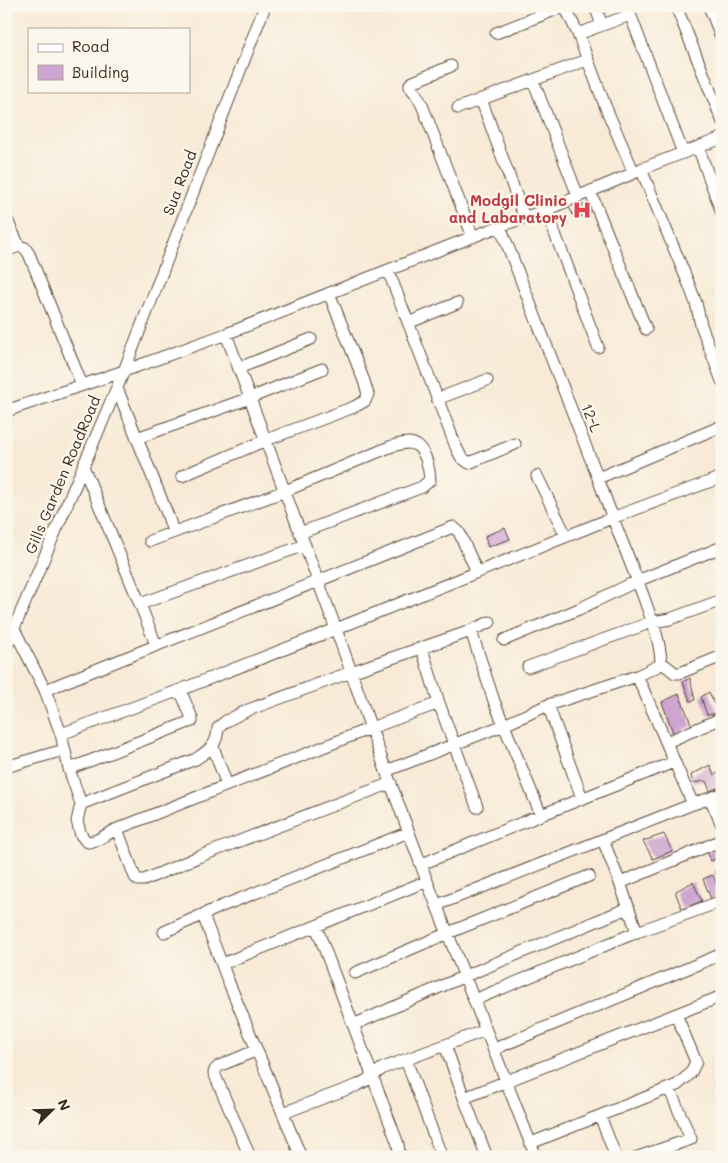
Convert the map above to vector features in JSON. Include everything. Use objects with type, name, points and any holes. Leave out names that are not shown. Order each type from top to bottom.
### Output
[{"type":"street","name":"Sua Road","points":[[124,371],[265,6]]},
{"type":"street","points":[[595,6],[602,25]]},
{"type":"street","points":[[676,6],[722,120]]},
{"type":"street","points":[[708,6],[722,39]]},
{"type":"street","points":[[496,33],[560,8],[564,8],[567,11],[578,34],[606,108],[638,171],[693,295],[701,325],[722,381]]},
{"type":"street","points":[[578,34],[602,25],[629,11],[683,153]]},
{"type":"street","points":[[458,108],[587,60]]},
{"type":"street","points":[[451,66],[413,82],[410,84],[410,87],[422,105],[473,237]]},
{"type":"street","points":[[533,80],[578,196]]},
{"type":"street","points":[[481,99],[524,218]]},
{"type":"street","points":[[6,411],[226,334],[500,226],[546,210],[722,138]]},
{"type":"street","points":[[698,147],[722,213]]},
{"type":"street","points":[[590,191],[646,329]]},
{"type":"street","points":[[546,210],[598,347]]},
{"type":"street","points":[[6,218],[19,246]]},
{"type":"street","name":"12-L","points":[[500,226],[638,581],[659,644],[661,662]]},
{"type":"street","points":[[6,251],[19,246],[25,248],[29,254],[82,385]]},
{"type":"street","points":[[388,270],[461,457],[469,463],[515,444]]},
{"type":"street","points":[[182,476],[365,401],[368,394],[364,381],[329,293]]},
{"type":"street","points":[[408,323],[457,303]]},
{"type":"street","points":[[226,334],[318,580],[427,881],[536,1157]]},
{"type":"street","points":[[239,368],[311,339]]},
{"type":"street","points":[[137,438],[250,398],[322,369]]},
{"type":"street","name":"Gills Garden RoadRoad","points":[[6,647],[124,371]]},
{"type":"street","points":[[437,399],[487,380]]},
{"type":"street","points":[[117,388],[173,532]]},
{"type":"street","points":[[598,478],[722,426]]},
{"type":"street","points":[[150,541],[285,491],[392,446],[408,443],[417,445],[430,470],[430,480],[422,487],[300,533]]},
{"type":"street","points":[[83,466],[156,645]]},
{"type":"street","points":[[537,476],[566,536]]},
{"type":"street","points":[[61,734],[180,690],[566,536],[722,477]]},
{"type":"street","points":[[44,690],[453,527],[459,532],[477,572]]},
{"type":"street","points":[[140,604],[305,545]]},
{"type":"street","points":[[504,640],[579,609],[638,581],[722,547]]},
{"type":"street","points":[[528,667],[652,622],[661,622],[722,600]]},
{"type":"street","points":[[81,804],[196,758],[212,747],[218,728],[226,721],[248,710],[471,631],[490,622]]},
{"type":"street","points":[[14,629],[44,690],[61,734],[69,769],[81,804],[77,821],[81,835],[89,842],[97,840],[116,829],[438,703]]},
{"type":"street","points":[[471,631],[494,701],[541,815]]},
{"type":"street","points":[[422,648],[438,703],[478,807]]},
{"type":"street","points":[[386,771],[504,725],[548,705],[637,676],[658,666],[661,662],[675,673],[680,673],[722,656]]},
{"type":"street","points":[[637,676],[693,804]]},
{"type":"street","points":[[69,769],[192,720],[180,690]]},
{"type":"street","points":[[548,705],[582,798]]},
{"type":"street","points":[[667,742],[722,718]]},
{"type":"street","points":[[212,747],[227,785]]},
{"type":"street","points":[[6,767],[64,750]]},
{"type":"street","points":[[422,864],[674,762]]},
{"type":"street","points":[[116,829],[134,877],[138,880],[144,880],[198,857],[391,783]]},
{"type":"street","points":[[437,905],[722,794]]},
{"type":"street","points":[[710,798],[722,825]]},
{"type":"street","points":[[164,932],[222,906],[409,832]]},
{"type":"street","points":[[603,840],[637,932]]},
{"type":"street","points":[[620,884],[722,840]]},
{"type":"street","points":[[355,973],[589,876]]},
{"type":"street","points":[[222,964],[427,881]]},
{"type":"street","points":[[474,1000],[637,932],[722,900]]},
{"type":"street","points":[[353,1025],[628,908]]},
{"type":"street","points":[[203,915],[256,1050],[301,1157]]},
{"type":"street","points":[[316,926],[398,1144],[399,1152],[397,1157]]},
{"type":"street","points":[[494,1048],[722,954]]},
{"type":"street","points":[[464,1098],[722,996]]},
{"type":"street","points":[[531,1143],[677,1085],[690,1074],[696,1062],[676,1014]]},
{"type":"street","points":[[283,1113],[358,1085],[383,1068],[486,1030]]},
{"type":"street","points":[[445,1046],[487,1157]]},
{"type":"street","points":[[250,1157],[214,1073],[219,1066],[256,1050]]},
{"type":"street","points":[[406,1060],[441,1155]]},
{"type":"street","points":[[638,1157],[691,1140],[669,1088]]},
{"type":"street","points":[[600,1116],[616,1157]]},
{"type":"building","points":[[578,201],[580,206],[591,202],[595,210],[575,219],[568,205]]},
{"type":"building","points":[[505,528],[510,539],[488,547],[485,536]]},
{"type":"building","points":[[690,678],[695,700],[690,701],[683,682]]},
{"type":"building","points":[[709,692],[718,713],[707,715],[701,697]]},
{"type":"building","points":[[679,694],[692,726],[674,735],[662,702]]},
{"type":"building","points":[[710,765],[714,775],[722,771],[722,786],[710,791],[706,781],[693,783],[691,775]]},
{"type":"building","points":[[664,834],[672,851],[653,859],[643,841]]},
{"type":"building","points":[[722,845],[722,856],[711,861],[707,851]]},
{"type":"building","points":[[722,869],[722,884],[720,885],[715,871]]},
{"type":"building","points":[[713,875],[721,895],[711,899],[703,879]]},
{"type":"building","points":[[693,882],[702,901],[682,909],[676,891]]},
{"type":"place","name":"Modgil Clinic and Labaratory","points":[[582,210]]}]
